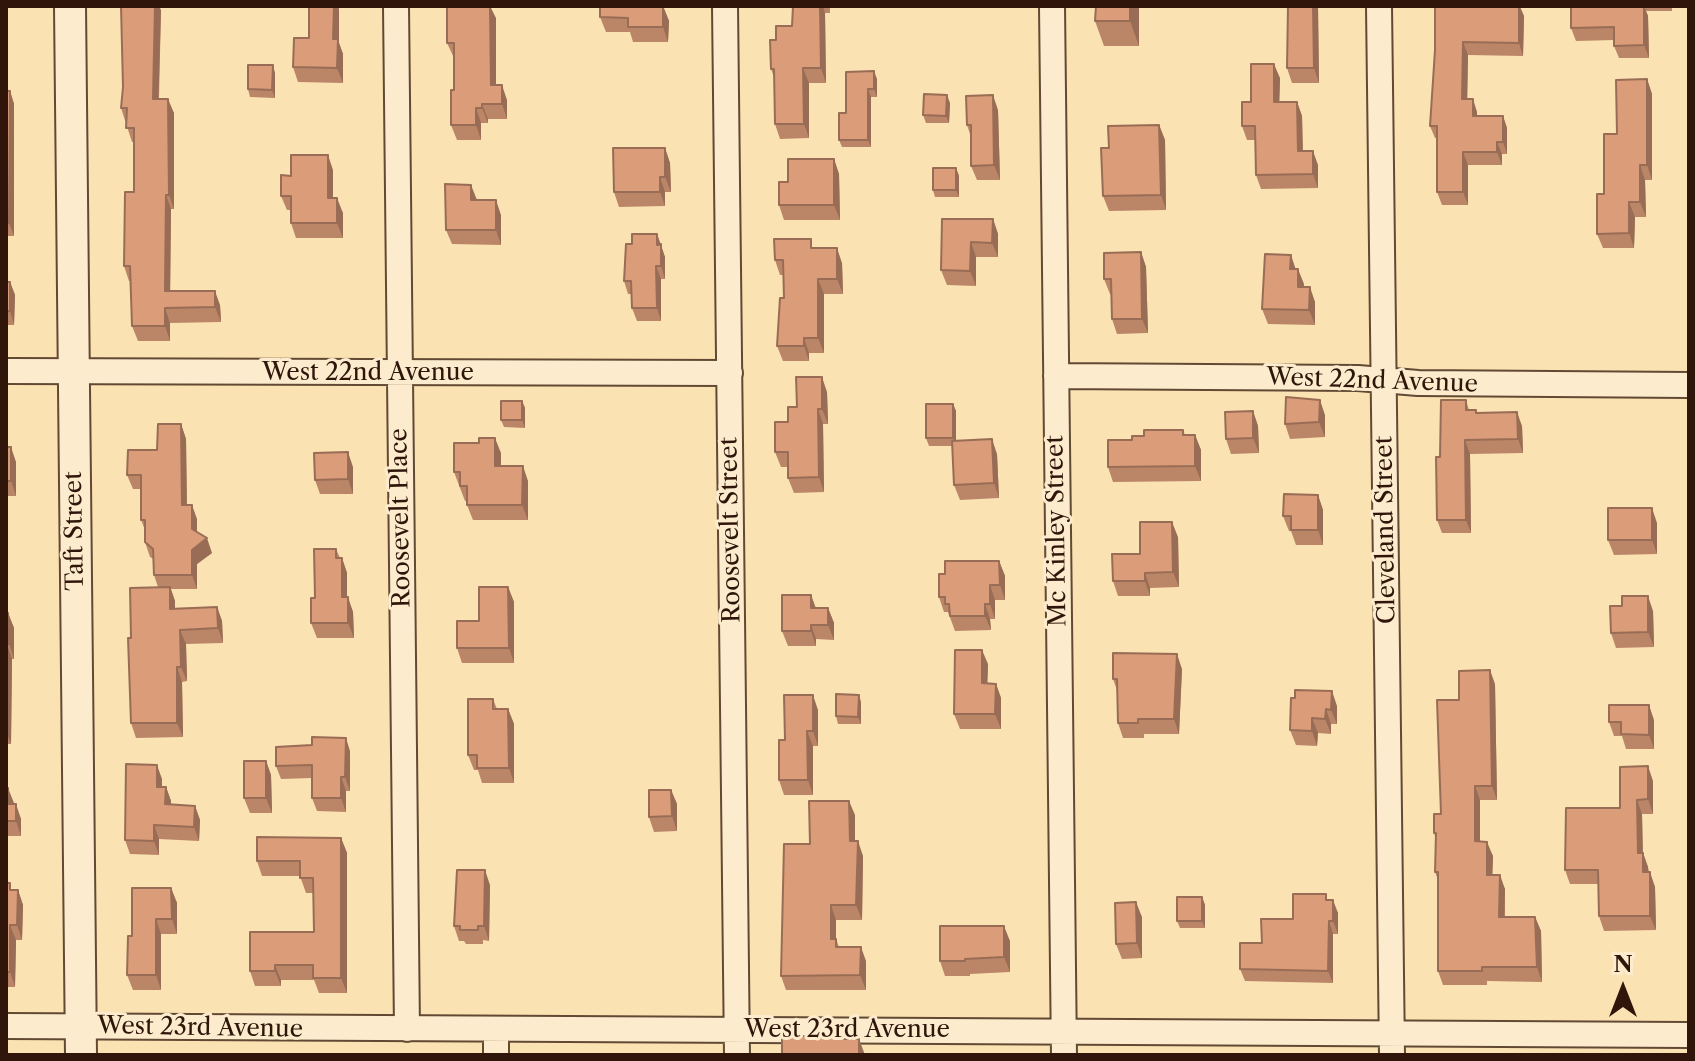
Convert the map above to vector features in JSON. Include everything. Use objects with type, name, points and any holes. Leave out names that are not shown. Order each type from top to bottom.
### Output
[{"type":"street","name":"Taft Street","points":[[70,6],[80,1041]]},
{"type":"street","name":"Roosevelt Place","points":[[396,6],[407,1029]]},
{"type":"street","name":"Roosevelt Street","points":[[725,6],[737,1055]]},
{"type":"street","name":"Mc Kinley Street","points":[[1052,6],[1064,1043]]},
{"type":"street","name":"Cleveland Street","points":[[1379,6],[1392,1044]]},
{"type":"street","name":"West 22nd Avenue","points":[[6,371],[730,373]]},
{"type":"street","name":"West 22nd Avenue","points":[[1056,376],[1636,387],[1689,385]]},
{"type":"street","name":"West 23rd Avenue","points":[[6,1026],[80,1041],[407,1029],[737,1030],[1064,1043],[1392,1044],[1689,1035]]},
{"type":"street","points":[[496,1030],[496,1055]]},
{"type":"building","points":[[121,6],[155,6],[153,99],[168,99],[169,195],[166,195],[165,291],[215,291],[215,307],[165,308],[165,326],[132,326],[130,266],[124,266],[125,192],[134,192],[134,128],[126,128],[127,108],[121,108]]},
{"type":"building","points":[[309,6],[334,6],[333,39],[338,39],[337,68],[293,67],[294,38],[309,38]]},
{"type":"building","points":[[447,6],[490,6],[491,85],[502,85],[502,104],[482,104],[482,108],[476,108],[476,125],[451,125],[454,43],[447,43]]},
{"type":"building","points":[[600,6],[663,6],[663,27],[628,27],[628,18],[600,17]]},
{"type":"building","points":[[793,6],[820,6],[821,68],[803,68],[804,124],[775,124],[770,40],[776,40],[776,26],[792,26]]},
{"type":"building","points":[[1096,6],[1130,6],[1130,21],[1095,21]]},
{"type":"building","points":[[1288,6],[1313,6],[1314,68],[1287,68]]},
{"type":"building","points":[[1435,6],[1519,6],[1519,43],[1463,42],[1462,99],[1473,99],[1473,116],[1503,116],[1503,142],[1497,142],[1497,152],[1463,152],[1463,192],[1437,192],[1437,126],[1430,126]]},
{"type":"building","points":[[1571,6],[1644,6],[1644,45],[1614,46],[1614,27],[1571,28]]},
{"type":"building","points":[[1251,64],[1274,64],[1274,102],[1297,102],[1298,151],[1313,151],[1313,174],[1256,175],[1255,126],[1242,126],[1242,102],[1251,102]]},
{"type":"building","points":[[248,65],[273,65],[272,90],[248,89]]},
{"type":"building","points":[[874,71],[874,89],[868,89],[868,140],[839,140],[839,113],[846,113],[846,72]]},
{"type":"building","points":[[1647,79],[1647,165],[1640,165],[1640,202],[1629,202],[1629,233],[1597,234],[1597,194],[1604,194],[1604,134],[1617,134],[1616,80]]},
{"type":"building","points":[[6,91],[10,91],[9,223],[6,223]]},
{"type":"building","points":[[924,94],[947,95],[946,116],[923,115]]},
{"type":"building","points":[[993,95],[994,165],[971,166],[971,125],[967,125],[966,96]]},
{"type":"building","points":[[1159,125],[1161,195],[1103,196],[1101,148],[1109,148],[1108,126]]},
{"type":"building","points":[[613,148],[665,148],[665,177],[660,177],[660,192],[614,192]]},
{"type":"building","points":[[291,155],[328,155],[328,198],[337,198],[337,223],[291,223],[291,196],[281,196],[281,175],[291,176]]},
{"type":"building","points":[[788,159],[834,159],[834,205],[779,205],[779,182],[788,182]]},
{"type":"building","points":[[933,168],[956,168],[956,190],[933,190]]},
{"type":"building","points":[[445,184],[471,185],[471,200],[496,200],[496,230],[446,230]]},
{"type":"building","points":[[942,219],[993,219],[992,243],[971,242],[970,271],[941,270]]},
{"type":"building","points":[[632,234],[657,234],[657,245],[661,244],[661,266],[656,266],[657,308],[632,308],[631,281],[624,281],[626,244],[632,244]]},
{"type":"building","points":[[774,239],[811,239],[811,248],[837,248],[837,279],[818,279],[818,338],[804,338],[804,346],[777,346],[780,298],[784,298],[783,260],[775,260]]},
{"type":"building","points":[[1141,252],[1142,319],[1112,319],[1111,279],[1104,279],[1104,253]]},
{"type":"building","points":[[1265,254],[1291,255],[1290,269],[1298,269],[1298,287],[1310,287],[1309,310],[1262,309]]},
{"type":"building","points":[[6,282],[10,282],[10,311],[6,311]]},
{"type":"building","points":[[796,377],[822,377],[822,409],[818,409],[819,477],[788,478],[788,452],[775,452],[775,422],[788,422],[788,407],[797,407]]},
{"type":"building","points":[[1286,397],[1320,400],[1319,422],[1285,424]]},
{"type":"building","points":[[1441,400],[1466,400],[1466,410],[1476,410],[1476,413],[1517,412],[1518,439],[1465,440],[1466,520],[1437,520],[1436,457],[1440,457]]},
{"type":"building","points":[[501,401],[522,401],[522,420],[501,420]]},
{"type":"building","points":[[926,404],[953,404],[953,438],[926,438]]},
{"type":"building","points":[[1253,411],[1253,438],[1226,439],[1225,412]]},
{"type":"building","points":[[158,424],[181,424],[182,505],[192,505],[192,529],[207,538],[192,550],[192,575],[154,575],[153,549],[145,542],[145,520],[141,520],[141,475],[127,475],[128,450],[157,450]]},
{"type":"building","points":[[1144,430],[1183,430],[1183,435],[1195,435],[1195,466],[1108,467],[1108,440],[1132,440],[1132,436],[1144,436]]},
{"type":"building","points":[[479,438],[495,438],[495,466],[523,466],[522,505],[467,505],[467,486],[460,486],[460,472],[454,472],[454,443],[479,443]]},
{"type":"building","points":[[992,439],[994,483],[954,485],[952,441]]},
{"type":"building","points":[[6,447],[11,447],[11,481],[6,481]]},
{"type":"building","points":[[348,452],[348,479],[315,480],[314,453]]},
{"type":"building","points":[[1284,494],[1318,495],[1318,530],[1291,530],[1291,516],[1283,516]]},
{"type":"building","points":[[1608,508],[1652,508],[1652,540],[1608,540]]},
{"type":"building","points":[[1140,522],[1172,522],[1173,572],[1145,573],[1145,581],[1113,581],[1112,554],[1140,554]]},
{"type":"building","points":[[314,549],[336,549],[336,558],[342,558],[342,597],[348,597],[348,623],[311,623],[311,598],[315,598]]},
{"type":"building","points":[[945,561],[999,561],[1000,585],[990,585],[990,604],[985,604],[985,616],[950,616],[945,597],[939,597],[939,574],[945,574]]},
{"type":"building","points":[[170,587],[170,609],[217,607],[218,628],[180,630],[177,723],[131,723],[130,588]]},
{"type":"building","points":[[479,587],[508,587],[509,648],[457,648],[457,621],[479,621]]},
{"type":"building","points":[[782,595],[811,595],[811,608],[828,608],[828,625],[811,625],[811,631],[782,631]]},
{"type":"building","points":[[1622,596],[1648,596],[1648,632],[1611,633],[1610,606],[1622,606]]},
{"type":"building","points":[[6,613],[9,644],[6,696]]},
{"type":"building","points":[[955,650],[982,650],[982,683],[996,684],[995,714],[954,714]]},
{"type":"building","points":[[1113,653],[1177,654],[1174,719],[1138,719],[1138,723],[1118,723]]},
{"type":"building","points":[[1490,670],[1492,786],[1475,786],[1475,841],[1487,842],[1487,875],[1500,875],[1499,917],[1535,917],[1537,967],[1438,971],[1438,872],[1435,872],[1434,814],[1441,814],[1437,700],[1459,700],[1459,671]]},
{"type":"building","points":[[1295,690],[1332,691],[1331,710],[1326,709],[1325,719],[1312,718],[1312,731],[1290,730],[1291,698],[1295,698]]},
{"type":"building","points":[[836,694],[859,695],[858,717],[836,716]]},
{"type":"building","points":[[784,695],[813,695],[813,731],[807,731],[808,780],[779,780],[779,740],[785,740]]},
{"type":"building","points":[[468,699],[493,699],[493,709],[508,709],[509,768],[477,768],[477,755],[468,755]]},
{"type":"building","points":[[1609,705],[1649,705],[1649,735],[1621,734],[1621,722],[1609,722]]},
{"type":"building","points":[[312,737],[346,738],[341,798],[312,798],[312,765],[276,766],[276,747],[312,745]]},
{"type":"building","points":[[244,761],[266,761],[266,798],[244,798]]},
{"type":"building","points":[[126,764],[157,765],[157,787],[166,787],[165,804],[195,806],[194,827],[154,825],[154,841],[125,840]]},
{"type":"building","points":[[1648,766],[1648,799],[1637,800],[1638,853],[1643,853],[1643,872],[1650,872],[1650,916],[1599,916],[1598,870],[1565,870],[1566,808],[1620,808],[1620,767]]},
{"type":"building","points":[[6,788],[8,804],[16,804],[16,821],[6,821]]},
{"type":"building","points":[[649,790],[671,790],[672,816],[649,817]]},
{"type":"building","points":[[809,801],[849,801],[850,841],[858,841],[856,905],[831,905],[831,939],[836,939],[836,947],[861,947],[860,975],[781,976],[784,844],[810,844]]},
{"type":"building","points":[[257,837],[341,838],[341,978],[313,978],[313,965],[275,965],[275,971],[250,971],[250,932],[314,932],[313,878],[300,878],[300,861],[257,861]]},
{"type":"building","points":[[457,870],[485,870],[484,926],[478,926],[478,930],[460,930],[460,926],[454,926]]},
{"type":"building","points":[[6,883],[10,883],[10,890],[18,890],[17,925],[10,925],[10,972],[6,972]]},
{"type":"building","points":[[132,888],[171,888],[172,919],[156,919],[156,975],[127,975],[128,936],[132,936]]},
{"type":"building","points":[[1293,894],[1326,894],[1326,900],[1333,900],[1333,921],[1329,921],[1328,971],[1240,969],[1240,943],[1262,943],[1261,919],[1293,919]]},
{"type":"building","points":[[1177,897],[1202,897],[1202,921],[1177,921]]},
{"type":"building","points":[[1136,902],[1137,943],[1116,944],[1115,903]]},
{"type":"building","points":[[940,926],[1004,926],[1004,957],[940,961]]},
{"type":"building","points":[[782,1036],[859,1039],[859,1055],[782,1055]]}]
